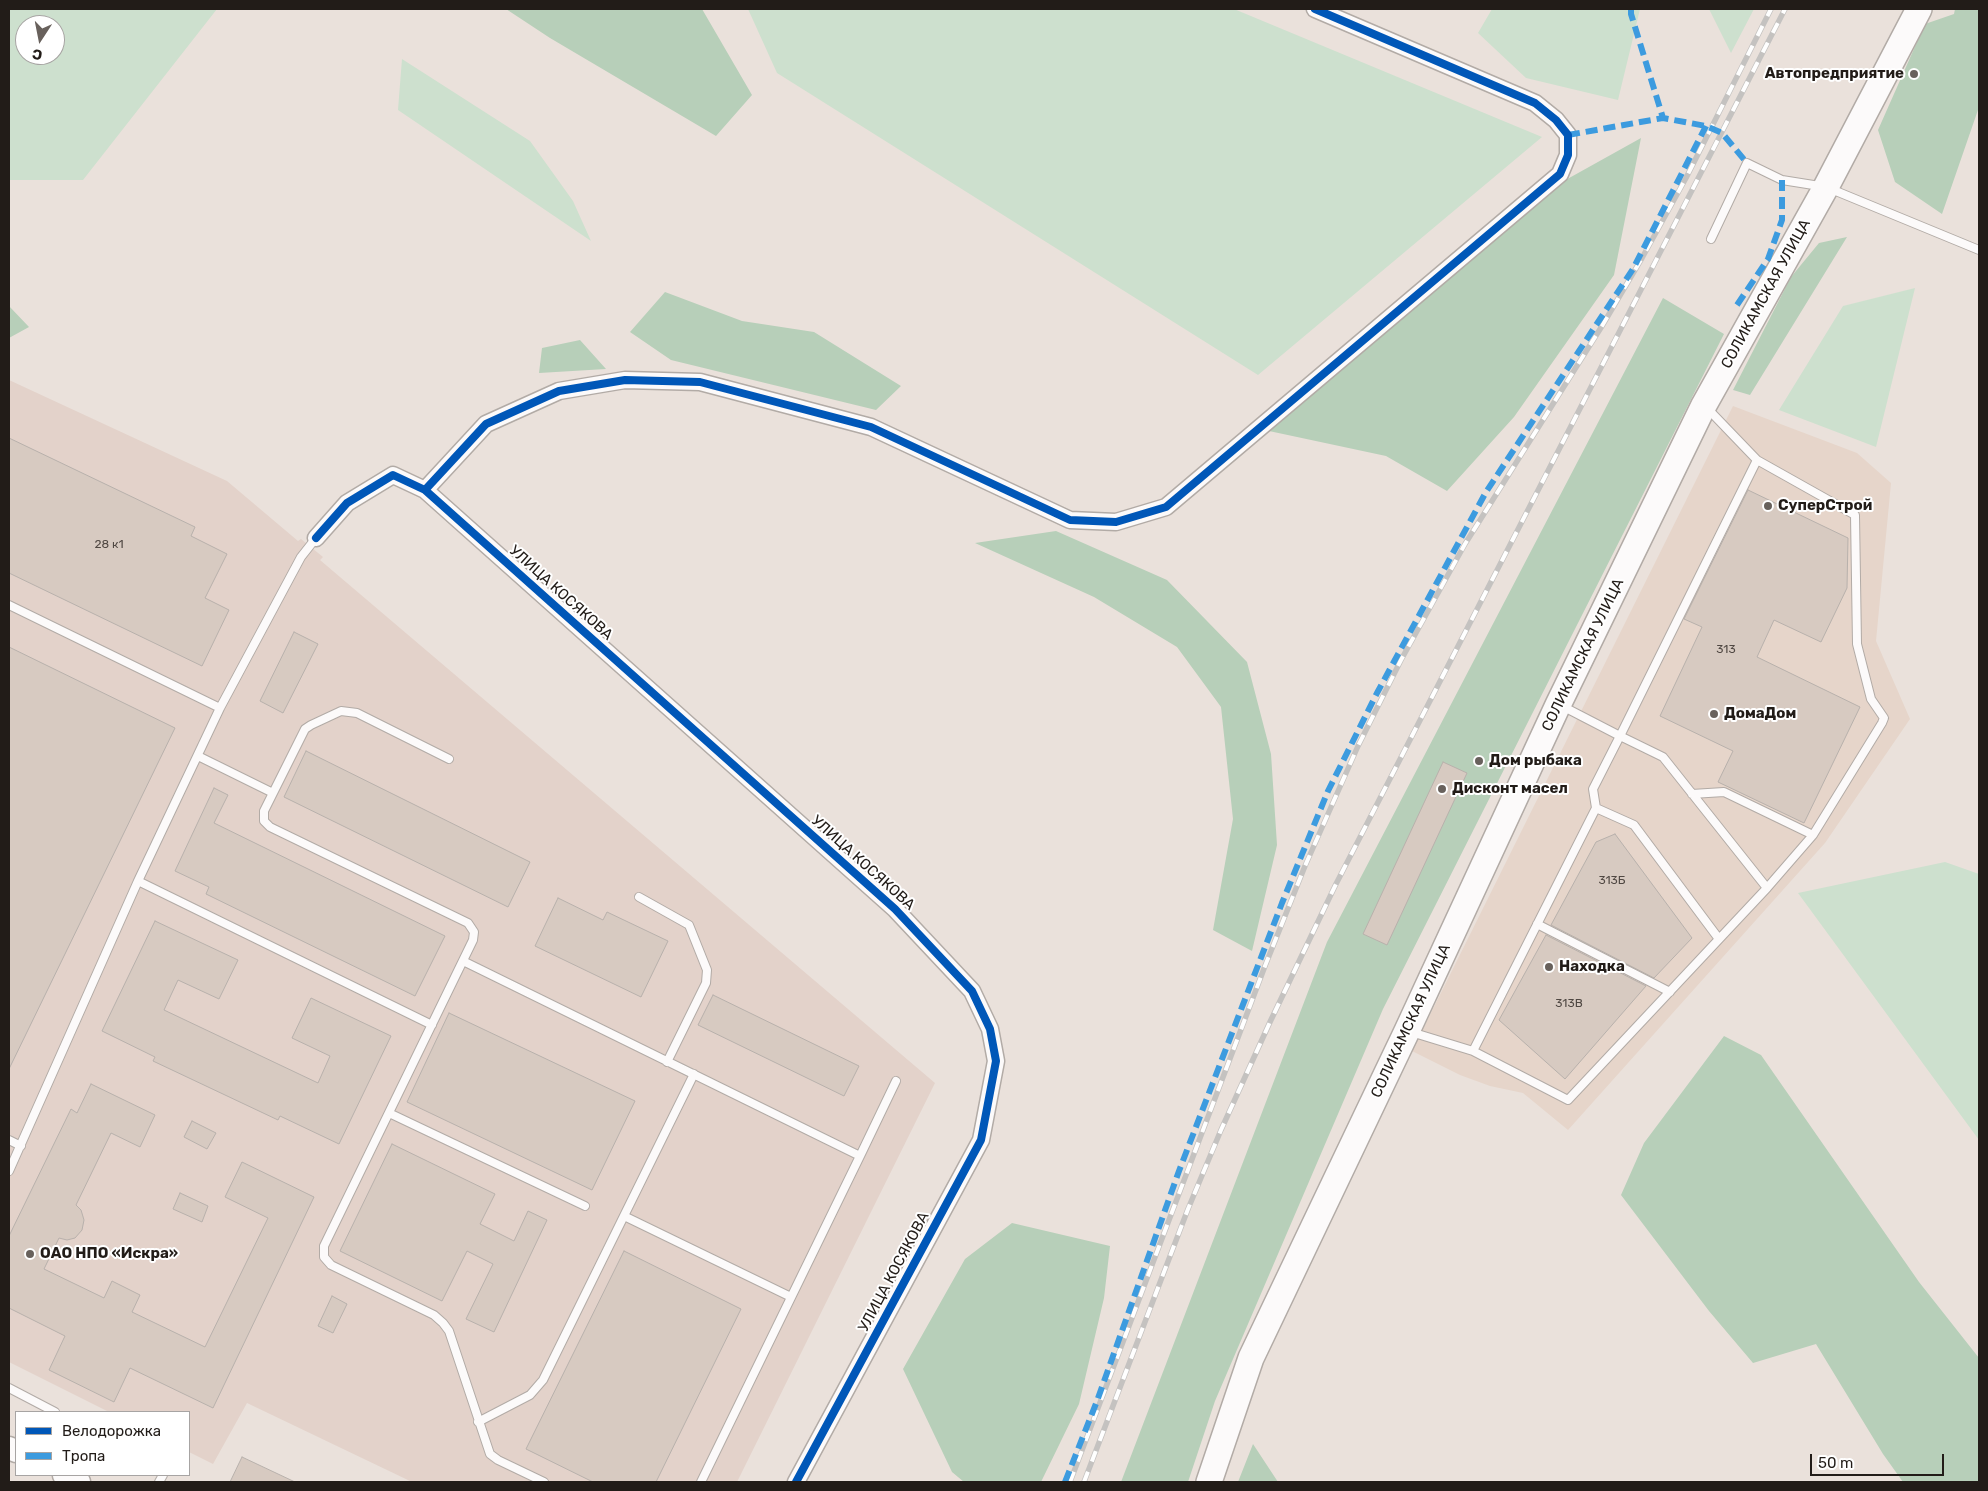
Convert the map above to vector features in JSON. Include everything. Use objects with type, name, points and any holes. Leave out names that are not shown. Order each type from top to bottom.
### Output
[{"type":"main road","name":"СОЛИКАМСКАЯ УЛИЦА","points":[[1209,1482],[1251,1358],[1558,705],[1704,405],[1826,187],[1919,9]]},
{"type":"street","points":[[424,490],[486,424],[559,391],[625,380],[700,382],[871,427],[1070,520],[1116,522],[1166,507],[1560,174],[1568,155],[1568,135],[1556,120],[1535,102],[1314,9]]},
{"type":"street","name":"УЛИЦА КОСЯКОВА","points":[[316,538],[347,503],[393,475],[424,490],[895,909],[972,991],[990,1029],[996,1061],[980,1140],[796,1482]]},
{"type":"street","points":[[66,1476],[79,1482]]},
{"type":"lane","points":[[1711,239],[1748,163],[1782,180],[1826,187],[1979,250]]},
{"type":"lane","points":[[1406,1031],[1473,1051],[1568,1100],[1767,888],[1813,835],[1882,723],[1884,718],[1871,699],[1857,644],[1856,519],[1852,512],[1757,460],[1704,405]]},
{"type":"lane","points":[[1473,1051],[1596,808],[1593,789],[1757,460]]},
{"type":"lane","points":[[9,1171],[138,881],[220,708],[301,557],[316,538]]},
{"type":"lane","points":[[9,604],[220,708]]},
{"type":"lane","points":[[1558,705],[1663,757],[1767,888]]},
{"type":"lane","points":[[449,759],[357,713],[341,711],[311,724],[305,729],[272,793],[264,811],[264,821],[270,827],[468,924],[474,932],[474,940],[324,1246],[324,1257],[330,1265],[434,1316],[444,1323],[449,1331],[490,1454],[498,1460],[544,1482]]},
{"type":"lane","points":[[198,756],[272,793]]},
{"type":"lane","points":[[1692,794],[1724,792],[1813,835]]},
{"type":"lane","points":[[1596,808],[1634,825],[1719,939]]},
{"type":"lane","points":[[138,881],[432,1025]]},
{"type":"lane","points":[[640,897],[689,925],[707,970],[706,983],[668,1062]]},
{"type":"lane","points":[[1537,924],[1670,992]]},
{"type":"lane","points":[[463,961],[860,1156]]},
{"type":"lane","points":[[478,1422],[530,1395],[543,1380],[694,1074]]},
{"type":"lane","points":[[701,1482],[896,1081]]},
{"type":"lane","points":[[389,1113],[585,1206]]},
{"type":"lane","points":[[9,1140],[21,1146]]},
{"type":"lane","points":[[624,1216],[791,1297]]},
{"type":"lane","points":[[9,1388],[53,1411]]},
{"type":"shaded area","points":[[9,380],[227,481],[298,541],[301,539],[323,557],[320,560],[935,1083],[737,1482],[407,1482],[410,1481],[247,1403],[213,1464],[190,1452],[190,1411],[107,1411],[9,1362]]},
{"type":"shaded area","points":[[1733,406],[1857,453],[1891,483],[1876,641],[1910,719],[1825,843],[1568,1130],[1523,1093],[1490,1086],[1460,1075],[1412,1051]]},
{"type":"green space","points":[[9,9],[217,9],[83,180],[9,180]]},
{"type":"green space","points":[[506,9],[702,9],[752,95],[716,136],[550,38]]},
{"type":"green space","points":[[748,9],[1234,9],[1542,137],[1258,375],[777,73]]},
{"type":"green space","points":[[1492,9],[1640,9],[1618,100],[1526,78],[1478,33]]},
{"type":"green space","points":[[1709,9],[1754,9],[1731,53]]},
{"type":"green space","points":[[1955,9],[1979,9],[1979,107],[1942,214],[1895,182],[1878,130],[1925,24],[1954,14]]},
{"type":"green space","points":[[402,59],[530,141],[573,201],[591,241],[398,110]]},
{"type":"green space","points":[[1641,138],[1614,275],[1514,417],[1447,491],[1386,456],[1269,431],[1553,187]]},
{"type":"green space","points":[[1847,237],[1750,395],[1733,390],[1791,277],[1819,243]]},
{"type":"green space","points":[[1915,288],[1876,447],[1779,410],[1843,306]]},
{"type":"green space","points":[[665,292],[742,321],[814,332],[901,386],[876,410],[671,360],[630,332]]},
{"type":"green space","points":[[1663,298],[1724,334],[1383,1009],[1215,1401],[1188,1482],[1121,1482],[1327,942]]},
{"type":"green space","points":[[9,306],[29,327],[9,338]]},
{"type":"green space","points":[[580,340],[606,369],[539,373],[542,348]]},
{"type":"green space","points":[[1056,531],[1167,580],[1247,662],[1271,754],[1277,845],[1252,951],[1213,930],[1233,819],[1221,707],[1177,647],[1094,597],[975,543]]},
{"type":"green space","points":[[1945,862],[1979,874],[1979,1140],[1798,893]]},
{"type":"green space","points":[[1724,1036],[1761,1055],[1919,1282],[1979,1358],[1979,1482],[1903,1482],[1883,1454],[1816,1344],[1753,1363],[1709,1311],[1621,1195],[1644,1143]]},
{"type":"green space","points":[[1012,1223],[1110,1246],[1104,1298],[1079,1404],[1041,1482],[964,1482],[952,1472],[903,1369],[965,1259]]},
{"type":"green space","points":[[1253,1444],[1278,1482],[1238,1482]]},
{"type":"building","points":[[9,438],[195,527],[191,536],[227,554],[205,598],[229,610],[202,666],[9,573]]},
{"type":"building","points":[[1748,490],[1848,538],[1847,588],[1821,642],[1774,620],[1757,657],[1860,707],[1804,823],[1718,782],[1733,751],[1660,716],[1702,627],[1684,619]]},
{"type":"building","points":[[294,632],[318,644],[283,713],[260,701]]},
{"type":"building","points":[[9,647],[175,728],[9,1069]]},
{"type":"building","points":[[306,751],[530,862],[508,907],[284,797]]},
{"type":"building","points":[[1443,762],[1467,773],[1387,945],[1363,934]]},
{"type":"building","points":[[214,788],[228,795],[214,823],[445,936],[415,996],[206,894],[209,887],[175,871]]},
{"type":"building","points":[[1615,834],[1692,938],[1654,978],[1551,925],[1596,842]]},
{"type":"building","points":[[558,898],[603,920],[607,912],[668,941],[641,997],[535,946]]},
{"type":"building","points":[[155,921],[238,960],[219,999],[178,980],[164,1010],[318,1083],[330,1056],[292,1038],[311,998],[391,1036],[339,1144],[280,1116],[278,1120],[153,1061],[155,1057],[102,1031]]},
{"type":"building","points":[[1546,935],[1646,986],[1565,1079],[1499,1020]]},
{"type":"building","points":[[713,995],[859,1066],[844,1096],[698,1025]]},
{"type":"building","points":[[449,1013],[635,1101],[592,1190],[407,1102]]},
{"type":"building","name":"ОАО НПО «Искра»","points":[[91,1084],[155,1115],[140,1147],[111,1133],[76,1205],[81,1210],[84,1220],[82,1230],[75,1238],[67,1240],[59,1238],[44,1269],[104,1298],[112,1281],[140,1295],[132,1312],[205,1347],[268,1218],[225,1197],[242,1162],[314,1197],[213,1408],[130,1368],[114,1402],[49,1370],[65,1336],[9,1308],[9,1236],[71,1109],[77,1113]]},
{"type":"building","points":[[192,1121],[216,1133],[207,1149],[184,1137]]},
{"type":"building","points":[[392,1144],[495,1194],[480,1224],[514,1241],[528,1211],[547,1220],[494,1332],[466,1319],[493,1264],[467,1251],[442,1301],[340,1251]]},
{"type":"building","points":[[180,1193],[208,1206],[202,1222],[173,1209]]},
{"type":"building","points":[[624,1251],[741,1309],[656,1482],[593,1482],[526,1449]]},
{"type":"building","points":[[332,1296],[347,1304],[333,1333],[318,1326]]},
{"type":"building","points":[[242,1457],[295,1482],[230,1482]]},
{"type":"railway","points":[[1070,1482],[1265,966],[1305,866],[1358,746],[1401,660],[1465,544],[1602,326],[1642,258],[1686,178],[1771,9]]},
{"type":"railway","points":[[1084,1482],[1188,1209],[1221,1130],[1270,1022],[1336,884],[1785,9]]},
{"type":"marked path","points":[[1631,9],[1663,118]]},
{"type":"marked path","points":[[1568,135],[1663,118],[1706,126],[1722,133],[1747,163]]},
{"type":"marked path","points":[[1065,1482],[1097,1401],[1179,1171],[1282,903],[1328,791],[1377,693],[1486,492],[1633,269],[1706,126]]},
{"type":"marked path","points":[[1737,305],[1768,259],[1782,220],[1782,180]]},
{"type":"cycle path","points":[[425,490],[486,424],[559,391],[625,380],[700,382],[871,427],[1070,520],[1116,522],[1166,507],[1560,174],[1568,155],[1568,135],[1556,120],[1535,103],[1315,9]]},
{"type":"cycle path","points":[[316,538],[347,503],[393,475],[425,490],[895,909],[972,991],[990,1029],[996,1061],[981,1140],[796,1482]]},
{"type":"place","name":"Автопредприятие","points":[[1914,74]]},
{"type":"place","name":"СуперСтрой","points":[[1768,506]]},
{"type":"place","name":"ДомаДом","points":[[1714,714]]},
{"type":"place","name":"Дом рыбака","points":[[1479,761]]},
{"type":"place","name":"Дисконт масел","points":[[1442,789]]},
{"type":"place","name":"Находка","points":[[1549,967]]},
{"type":"place","name":"ОАО НПО «Искра»","points":[[30,1254]]}]
